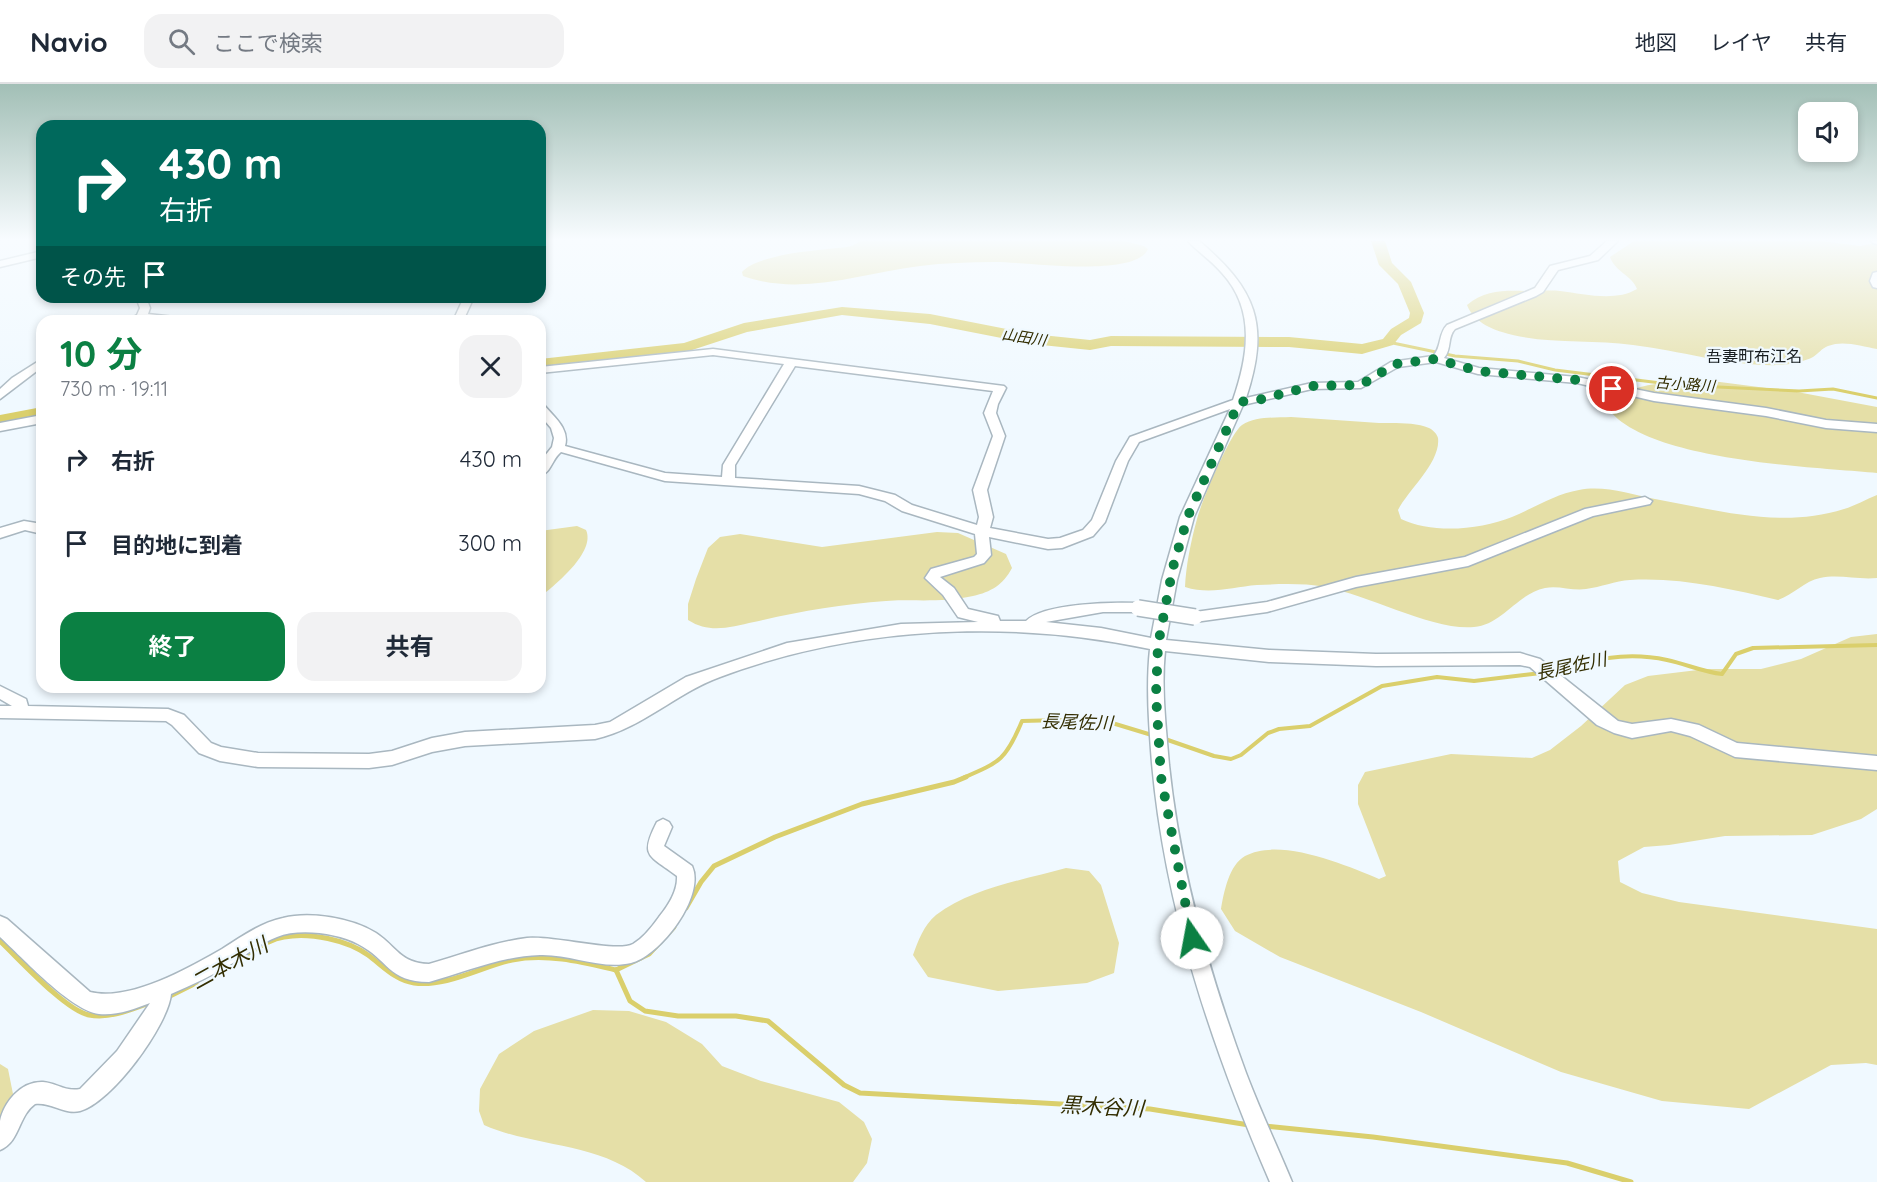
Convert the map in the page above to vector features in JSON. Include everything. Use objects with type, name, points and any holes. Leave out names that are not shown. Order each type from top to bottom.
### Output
[{"type":"street","points":[[1241,292],[1253,327],[1252,364],[1239,402],[1188,516],[1173,567],[1158,650],[1156,695],[1161,777],[1192,938],[1225,1041],[1262,1140],[1281,1182]]},
{"type":"street","points":[[1440,356],[1446,332],[1451,327],[1535,292]]},
{"type":"street","points":[[546,369],[703,352],[1000,388],[991,403],[989,413],[999,431],[999,436],[980,490],[986,517],[982,531],[983,558],[936,572],[932,578],[949,592],[957,607],[969,616],[1025,623],[1030,626]]},
{"type":"street","points":[[559,448],[665,477],[859,490],[890,498],[916,512],[982,531],[1048,544],[1062,543],[1088,532],[1098,522],[1122,461],[1134,440],[1239,402],[1258,400],[1312,386],[1361,385],[1395,364],[1440,356],[1478,371],[1577,380],[1654,397],[1756,411],[1826,424],[1877,428]]},
{"type":"street","points":[[728,483],[729,465],[792,362]]},
{"type":"street","points":[[0,395],[36,366]]},
{"type":"street","points":[[546,415],[558,429],[561,438],[559,448],[549,456],[546,466]]},
{"type":"street","points":[[0,427],[36,420]]},
{"type":"street","points":[[1030,626],[1036,620],[1044,617],[1103,607],[1138,608],[1195,617],[1267,607],[1356,582],[1468,561],[1590,512],[1646,501]]},
{"type":"street","points":[[0,533],[16,526],[36,528]]},
{"type":"street","points":[[0,712],[168,715],[178,720],[205,748],[238,758],[369,761],[392,758],[449,741],[595,732],[614,728],[692,681],[787,649],[901,629],[1030,626],[1101,633],[1158,650],[1376,660],[1520,659],[1535,663],[1614,727],[1632,731],[1671,725],[1693,730],[1735,750],[1877,763]]},
{"type":"street","points":[[0,692],[20,703],[21,711]]},
{"type":"street","points":[[0,925],[83,999],[93,1004],[161,996],[263,934],[282,926],[299,924],[366,938],[396,966],[416,974],[429,973],[516,949],[538,946],[562,946],[620,955],[631,954],[648,945],[669,920],[687,880],[686,872],[656,850],[655,843],[663,827]]},
{"type":"street","points":[[0,1138],[11,1124],[12,1114],[18,1104],[28,1096],[39,1091],[72,1101],[80,1101],[90,1096],[120,1064],[161,996]]},
{"type":"shaded area","points":[[1496,292],[1568,292],[1600,296],[1628,293],[1877,292],[1877,349],[1852,344],[1834,344],[1824,348],[1813,357],[1794,363],[1744,364],[1633,345],[1518,336],[1486,325],[1473,315],[1467,305],[1482,296]]},
{"type":"shaded area","points":[[1712,381],[1797,392],[1877,407],[1877,473],[1773,464],[1691,450],[1655,439],[1626,425],[1607,407],[1611,397],[1648,385]]},
{"type":"shaded area","points":[[1291,417],[1411,424],[1432,430],[1438,438],[1438,447],[1434,457],[1398,510],[1401,519],[1427,527],[1456,528],[1486,525],[1512,517],[1570,492],[1588,489],[1617,491],[1725,512],[1773,518],[1820,515],[1848,508],[1877,495],[1877,578],[1820,578],[1778,600],[1668,580],[1630,580],[1581,589],[1550,587],[1526,596],[1493,621],[1474,627],[1440,624],[1325,587],[1291,584],[1203,590],[1185,587],[1186,570],[1195,527],[1216,469],[1230,441],[1247,422],[1266,418]]},
{"type":"shaded area","points":[[577,526],[586,530],[588,539],[580,558],[546,592],[546,530]]},
{"type":"shaded area","points":[[937,532],[958,533],[1006,554],[1012,568],[1005,579],[991,590],[962,598],[852,604],[720,628],[704,627],[688,620],[688,604],[696,579],[708,548],[720,537],[740,534],[822,547]]},
{"type":"shaded area","points":[[1877,634],[1877,809],[1861,819],[1812,835],[1725,836],[1644,847],[1618,861],[1620,882],[1642,893],[1679,902],[1877,929],[1877,1065],[1866,1063],[1831,1065],[1749,1109],[1662,1101],[1561,1072],[1421,1012],[1280,957],[1235,931],[1221,909],[1231,872],[1239,860],[1259,851],[1294,851],[1331,861],[1379,879],[1386,876],[1358,804],[1358,785],[1365,772],[1451,754],[1532,758],[1550,750],[1581,726],[1625,685],[1648,676],[1706,669],[1761,669],[1801,659],[1851,637]]},
{"type":"shaded area","points":[[1066,868],[1089,871],[1101,885],[1119,943],[1114,973],[1087,983],[998,991],[928,977],[913,955],[928,924],[936,915],[950,906],[982,891]]},
{"type":"shaded area","points":[[593,1010],[629,1011],[666,1022],[702,1044],[722,1066],[761,1081],[839,1102],[864,1122],[872,1139],[867,1163],[853,1182],[646,1182],[629,1169],[609,1159],[484,1125],[479,1111],[480,1089],[499,1054],[534,1031]]},
{"type":"shaded area","points":[[0,1064],[8,1069],[16,1109],[0,1139]]},
{"type":"waterway","name":"山田川","points":[[546,363],[686,347],[744,328],[842,311],[930,319],[1032,339],[1090,345],[1111,341],[1289,342],[1362,349],[1388,342],[1396,332],[1416,320],[1417,313],[1408,292]]},
{"type":"waterway","name":"古小路川","points":[[1388,342],[1455,356],[1518,361],[1555,370],[1677,385],[1799,391],[1833,389],[1877,398]]},
{"type":"waterway","name":"山田川","points":[[0,420],[36,413]]},
{"type":"waterway","name":"長尾佐川","points":[[1551,671],[1594,660],[1637,656],[1667,660],[1722,674],[1736,654],[1753,648],[1877,645]]},
{"type":"waterway","name":"長尾佐川","points":[[1165,739],[1214,756],[1231,759],[1241,755],[1268,733],[1279,729],[1310,726],[1382,686],[1437,677],[1474,681],[1541,673]]},
{"type":"waterway","name":"長尾佐川","points":[[963,778],[986,768],[1000,758],[1011,744],[1022,721],[1099,719],[1155,736]]},
{"type":"waterway","name":"長尾佐川","points":[[686,908],[701,882],[714,866],[775,837],[862,804],[954,782],[966,777]]},
{"type":"waterway","name":"長尾佐川","points":[[616,970],[649,954],[674,927]]},
{"type":"waterway","name":"二本木川","points":[[247,954],[270,941],[284,937],[328,938],[350,945],[368,955],[395,976],[414,983],[439,982],[500,963],[538,957],[564,959],[616,970]]},
{"type":"waterway","name":"二本木川","points":[[0,941],[56,995],[79,1011],[89,1015],[105,1016],[152,1002]]},
{"type":"waterway","name":"黒木谷川","points":[[616,970],[630,1001],[645,1011],[678,1016],[736,1016],[768,1021],[844,1085],[860,1093],[1150,1109],[1249,1125]]},
{"type":"waterway","name":"二本木川","points":[[168,997],[196,983]]},
{"type":"waterway","name":"黒木谷川","points":[[1265,1126],[1373,1137],[1567,1163],[1631,1182]]},
{"type":"district","name":"吾妻町布江名","points":[[1754,356]]},
{"type":"route","points":[[1192,938],[1161,777],[1156,695],[1158,645],[1173,567],[1188,516],[1239,402],[1258,400],[1312,386],[1361,385],[1395,364],[1436,359],[1478,371],[1577,380],[1612,389]]}]
